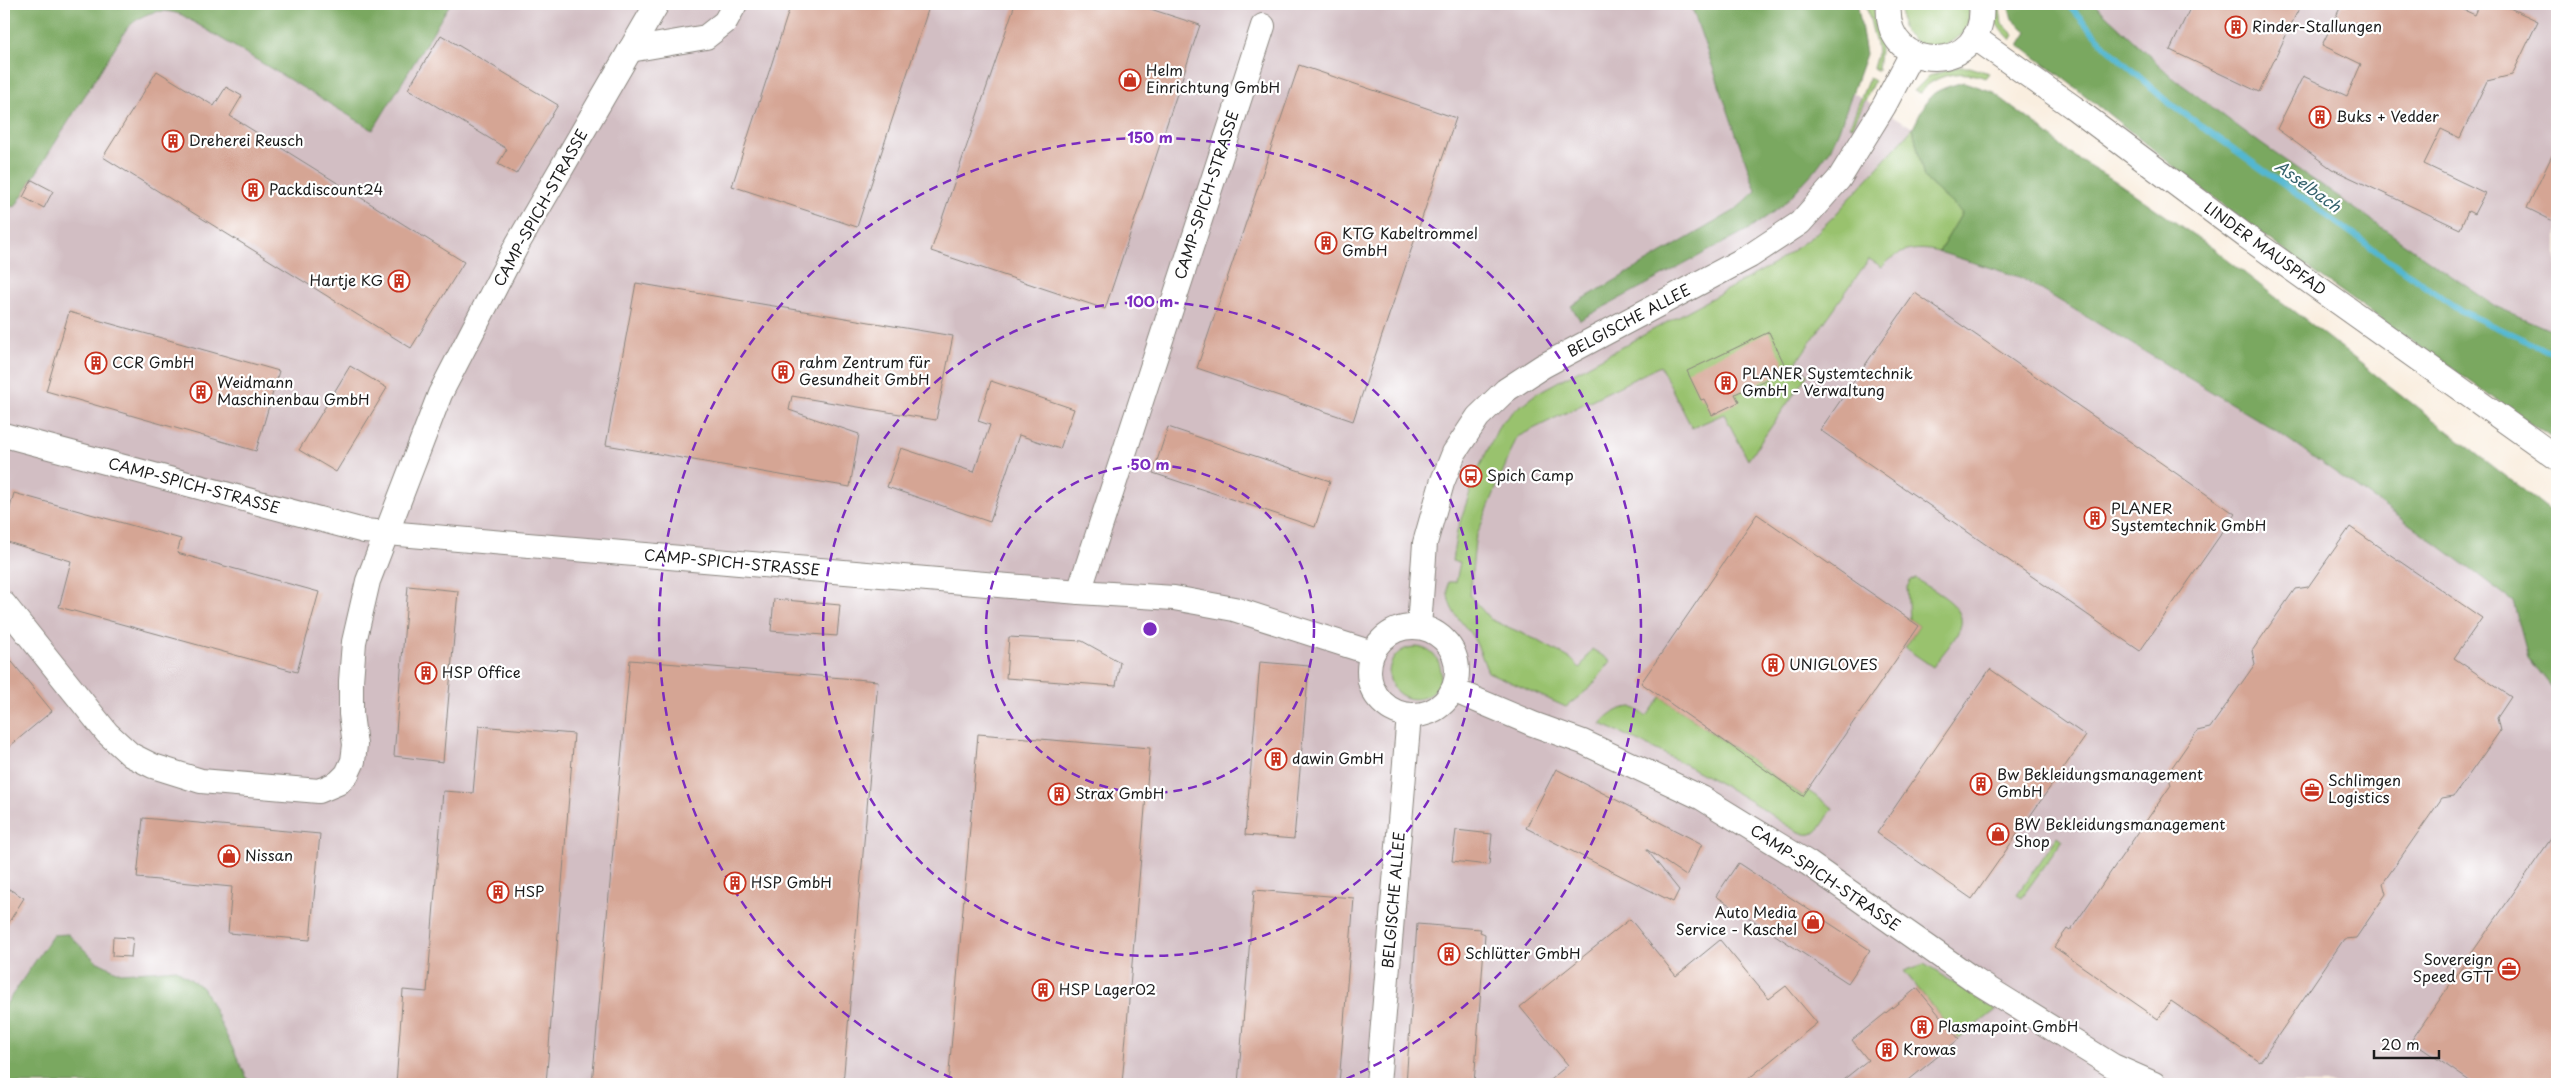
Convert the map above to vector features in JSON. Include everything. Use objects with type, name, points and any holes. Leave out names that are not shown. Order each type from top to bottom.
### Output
[{"type":"street","name":"CAMP-SPICH-STRASSE","points":[[4,604],[107,733],[131,755],[153,766],[201,781],[319,791],[338,783],[347,774],[353,761],[355,745],[351,714],[351,681],[354,642],[368,581],[440,394],[518,243],[657,4]]},
{"type":"street","points":[[630,50],[706,37],[725,22],[735,4]]},
{"type":"street","points":[[1889,4],[1888,16],[1892,31],[1900,43],[1912,53],[1925,58],[1939,59],[1953,56],[1965,48],[1974,37],[1980,26],[1981,4]]},
{"type":"street","name":"CAMP-SPICH-STRASSE","points":[[1079,592],[1263,26]]},
{"type":"street","name":"LINDER MAUSPFAD","points":[[1974,37],[2073,107],[2247,237],[2557,458]]},
{"type":"street","name":"BELGISCHE ALLEE","points":[[1419,627],[1427,535],[1442,483],[1451,461],[1478,417],[1506,390],[1543,366],[1750,256],[1800,223],[1839,179],[1884,106],[1912,53]]},
{"type":"street","name":"CAMP-SPICH-STRASSE","points":[[4,435],[342,526],[385,534],[1079,592],[1174,598],[1234,609],[1372,653]]},
{"type":"street","points":[[1405,627],[1419,627],[1438,635],[1452,650],[1456,662],[1457,676],[1453,690],[1446,701],[1435,709],[1422,714],[1409,715],[1397,713],[1378,698],[1368,676],[1372,653],[1380,641],[1391,632],[1405,627]]},
{"type":"street","name":"CAMP-SPICH-STRASSE","points":[[1453,690],[1533,724],[1583,742],[1702,798],[1808,863],[1976,981],[2113,1066],[2154,1084]]},
{"type":"street","name":"BELGISCHE ALLEE","points":[[1378,1084],[1409,715]]},
{"type":"shaded area","points":[[450,4],[1683,4],[1692,7],[1756,191],[1734,211],[1571,306],[1580,320],[1751,228],[1783,205],[1839,130],[1852,92],[1913,128],[1939,252],[2020,277],[2272,428],[2429,538],[2513,601],[2528,657],[2557,694],[2557,1084],[250,1084],[204,989],[176,969],[121,973],[96,961],[68,934],[53,935],[4,1007],[4,205],[15,207],[127,28],[148,12],[163,10],[182,15],[373,130]]},
{"type":"shaded area","points":[[2094,4],[2557,4],[2557,333],[2495,306],[2260,143],[2172,77]]},
{"type":"green space","points":[[4,4],[450,4],[373,130],[182,15],[159,11],[146,15],[127,28],[15,207],[4,205]]},
{"type":"green space","points":[[1683,4],[1855,4],[1858,7],[1866,54],[1830,150],[1815,170],[1783,205],[1751,228],[1580,320],[1571,306],[1734,211],[1756,191],[1692,8]]},
{"type":"green space","points":[[1866,4],[1873,4],[1881,42],[1878,71],[1873,68],[1877,54],[1876,44]]},
{"type":"green space","points":[[1900,4],[1969,4],[1969,20],[1963,34],[1943,47],[1919,45],[1902,29]]},
{"type":"green space","points":[[1993,4],[1999,4],[2002,23],[2014,35],[2011,40],[1997,25]]},
{"type":"green space","points":[[2008,4],[2094,4],[2172,77],[2260,143],[2495,306],[2557,333],[2557,442],[2348,296],[2224,206],[2019,45],[2027,32],[2012,19]]},
{"type":"green space","points":[[1957,67],[1970,67],[1989,73],[1985,78],[1968,74],[1950,75],[1933,81],[1920,93],[1914,91],[1929,76]]},
{"type":"green space","points":[[1869,78],[1874,81],[1853,126],[1850,125]]},
{"type":"green space","points":[[1964,82],[1991,91],[2037,125],[2070,154],[2117,182],[2211,247],[2557,516],[2557,694],[2528,657],[2513,601],[2429,538],[2272,428],[2020,277],[1939,252],[1962,213],[1924,178],[1913,128],[1931,96],[1942,89]]},
{"type":"green space","points":[[1913,128],[1924,178],[1962,213],[1939,252],[1923,249],[1908,251],[1894,257],[1882,267],[1869,259],[1795,364],[1808,374],[1748,460],[1724,414],[1692,428],[1660,366],[1517,437],[1475,540],[1470,596],[1490,619],[1537,640],[1571,659],[1580,668],[1592,649],[1611,661],[1591,687],[1566,707],[1488,672],[1472,636],[1451,606],[1448,582],[1456,582],[1460,562],[1452,561],[1457,531],[1476,474],[1500,424],[1537,393],[1774,264],[1814,235],[1835,215]]},
{"type":"green space","points":[[1916,579],[1954,605],[1959,612],[1961,620],[1960,628],[1955,638],[1933,667],[1905,648],[1919,626],[1909,619],[1907,587],[1911,580]]},
{"type":"green space","points":[[1415,647],[1425,649],[1433,655],[1439,663],[1441,673],[1439,683],[1433,691],[1425,697],[1415,699],[1405,697],[1397,691],[1391,683],[1389,673],[1391,663],[1397,655],[1405,649]]},
{"type":"green space","points":[[1661,697],[1802,796],[1807,790],[1833,808],[1821,826],[1812,834],[1793,829],[1701,773],[1601,724],[1615,712],[1632,707],[1647,716]]},
{"type":"green space","points":[[2058,836],[2063,840],[2022,897],[2017,894]]},
{"type":"green space","points":[[68,934],[96,961],[121,973],[176,969],[204,989],[250,1084],[4,1084],[4,1007],[53,935]]},
{"type":"green space","points":[[1924,964],[1996,1010],[1959,1039],[1904,971]]},
{"type":"building","points":[[791,4],[930,4],[857,227],[732,186]]},
{"type":"building","points":[[1015,4],[1135,4],[1200,25],[1105,309],[931,251]]},
{"type":"building","name":"Rinder-Stallungen","points":[[2192,4],[2301,4],[2259,92],[2170,50]]},
{"type":"building","points":[[2342,4],[2451,4],[2475,15],[2480,4],[2501,4],[2538,21],[2512,75],[2487,81],[2460,138],[2441,129],[2424,164],[2485,193],[2474,214],[2468,211],[2460,229],[2332,169],[2277,129],[2303,76],[2347,96],[2361,64],[2322,45]]},
{"type":"building","points":[[441,35],[558,105],[516,174],[498,164],[507,149],[408,89]]},
{"type":"building","name":"KTG Kabeltrommel GmbH","points":[[1299,65],[1456,118],[1353,421],[1197,368]]},
{"type":"building","points":[[157,71],[214,106],[226,87],[242,96],[230,116],[464,262],[411,348],[103,157]]},
{"type":"building","points":[[2557,145],[2557,223],[2527,208]]},
{"type":"building","points":[[32,180],[53,191],[44,208],[23,197]]},
{"type":"building","name":"rahm Zentrum für Gesundheit GmbH","points":[[636,283],[953,336],[936,420],[792,396],[789,410],[859,434],[850,487],[606,445]]},
{"type":"building","points":[[1915,293],[2235,514],[2140,651],[1820,430]]},
{"type":"building","name":"Weidmann Maschinenbau GmbH","points":[[69,312],[279,371],[256,451],[46,391]]},
{"type":"building","name":"PLANER Systemtechnik GmbH - Verwaltung","points":[[1769,332],[1787,370],[1735,394],[1739,402],[1712,415],[1704,399],[1701,400],[1687,371]]},
{"type":"building","points":[[350,366],[387,388],[336,472],[299,450]]},
{"type":"building","points":[[991,381],[1074,409],[1060,449],[1019,435],[990,522],[887,487],[901,448],[974,472],[990,425],[978,421]]},
{"type":"building","points":[[1168,427],[1330,481],[1315,527],[1153,473]]},
{"type":"building","points":[[14,493],[181,539],[177,553],[319,592],[297,672],[59,607],[71,561],[4,541],[4,530]]},
{"type":"building","name":"UNIGLOVES","points":[[1757,514],[1919,626],[1803,796],[1641,683]]},
{"type":"building","name":"Schlimgen Logistics","points":[[2350,527],[2482,618],[2454,658],[2511,697],[2497,718],[2500,731],[2454,796],[2442,798],[2383,883],[2386,894],[2356,938],[2344,939],[2260,1062],[2171,1001],[2158,1019],[2054,947],[2067,929],[2070,931],[2171,785],[2168,773],[2197,731],[2210,728],[2255,664],[2252,651],[2295,589],[2308,587]]},
{"type":"building","name":"HSP Office","points":[[408,586],[458,591],[443,762],[394,756]]},
{"type":"building","points":[[774,599],[840,605],[837,636],[771,631]]},
{"type":"building","points":[[1009,637],[1082,641],[1120,662],[1116,686],[1006,678]]},
{"type":"building","points":[[4,652],[52,711],[4,751]]},
{"type":"building","name":"HSP GmbH","points":[[630,660],[878,681],[843,1084],[592,1084]]},
{"type":"building","name":"dawin GmbH","points":[[1260,662],[1309,666],[1294,839],[1245,835]]},
{"type":"building","name":"Bw Bekleidungsmanagement GmbH","points":[[1990,669],[2086,736],[1972,899],[1877,833]]},
{"type":"building","name":"HSP","points":[[479,726],[574,734],[546,1084],[396,1084],[403,990],[427,992],[443,791],[473,793]]},
{"type":"building","points":[[978,734],[1150,748],[1122,1084],[948,1084]]},
{"type":"building","points":[[1556,769],[1702,844],[1686,876],[1646,849],[1679,890],[1673,902],[1526,828]]},
{"type":"building","name":"Nissan","points":[[143,818],[320,834],[310,940],[228,933],[232,887],[137,878]]},
{"type":"building","points":[[1456,830],[1492,834],[1489,865],[1452,861]]},
{"type":"building","name":"Sovereign Speed GTT","points":[[2557,830],[2557,1084],[2474,1084],[2411,1041]]},
{"type":"building","points":[[1738,863],[1870,950],[1848,983],[1716,896]]},
{"type":"building","points":[[4,886],[24,898],[4,930]]},
{"type":"building","points":[[1254,890],[1354,898],[1339,1084],[1238,1084]]},
{"type":"building","points":[[1630,919],[1676,976],[1720,940],[1769,999],[1786,986],[1817,1023],[1742,1084],[1545,1084],[1568,1065],[1520,1007]]},
{"type":"building","points":[[1417,924],[1481,929],[1480,932],[1485,934],[1474,1084],[1406,1084]]},
{"type":"building","points":[[113,937],[133,938],[131,957],[112,956]]},
{"type":"building","points":[[1917,988],[1959,1039],[1904,1084],[1838,1084],[1868,1060],[1852,1040]]},
{"type":"waterway","name":"Asselbach","points":[[2068,4],[2106,47],[2165,100],[2459,310],[2557,355]]},
{"type":"place","name":"Rinder-Stallungen","points":[[2236,27]]},
{"type":"place","name":"Helm Einrichtung GmbH","points":[[1130,80]]},
{"type":"place","name":"Buks + Vedder","points":[[2320,117]]},
{"type":"place","name":"Dreherei Reusch","points":[[173,141]]},
{"type":"place","name":"Packdiscount24","points":[[253,190]]},
{"type":"place","name":"KTG Kabeltrommel GmbH","points":[[1326,243]]},
{"type":"place","name":"Hartje KG","points":[[399,281]]},
{"type":"place","name":"CCR GmbH","points":[[96,363]]},
{"type":"place","name":"rahm Zentrum für Gesundheit GmbH","points":[[783,372]]},
{"type":"place","name":"PLANER Systemtechnik GmbH - Verwaltung","points":[[1726,383]]},
{"type":"place","name":"Weidmann Maschinenbau GmbH","points":[[201,392]]},
{"type":"place","name":"Spich Camp","points":[[1471,476]]},
{"type":"place","name":"PLANER Systemtechnik GmbH","points":[[2095,518]]},
{"type":"place","name":"UNIGLOVES","points":[[1773,665]]},
{"type":"place","name":"HSP Office","points":[[426,673]]},
{"type":"place","name":"dawin GmbH","points":[[1276,759]]},
{"type":"place","name":"Bw Bekleidungsmanagement GmbH","points":[[1981,784]]},
{"type":"place","name":"Schlimgen Logistics","points":[[2312,790]]},
{"type":"place","name":"Strax GmbH","points":[[1059,794]]},
{"type":"place","name":"BW Bekleidungsmanagement Shop","points":[[1998,834]]},
{"type":"place","name":"Nissan","points":[[229,856]]},
{"type":"place","name":"HSP GmbH","points":[[735,883]]},
{"type":"place","name":"HSP","points":[[498,892]]},
{"type":"place","name":"Auto Media Service - Kaschel","points":[[1813,922]]},
{"type":"place","name":"Schlütter GmbH","points":[[1449,954]]},
{"type":"place","name":"Sovereign Speed GTT","points":[[2509,969]]},
{"type":"place","name":"HSP Lager02","points":[[1043,990]]},
{"type":"place","name":"Plasmapoint GmbH","points":[[1922,1027]]},
{"type":"place","name":"Krowas","points":[[1887,1050]]}]
